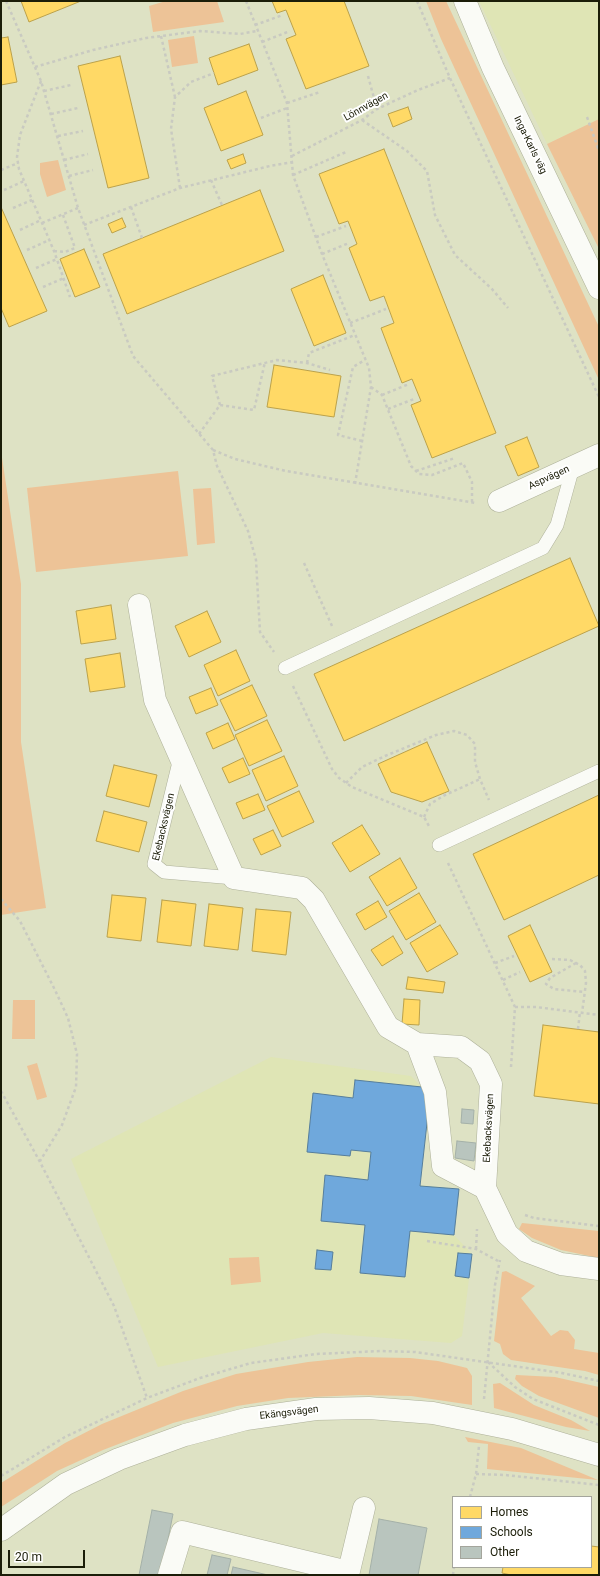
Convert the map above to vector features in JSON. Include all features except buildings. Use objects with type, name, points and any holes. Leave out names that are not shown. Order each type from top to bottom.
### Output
[{"type":"street","name":"Inga-Karls väg","points":[[465,1],[493,68],[599,288]]},
{"type":"street","name":"Aspvägen","points":[[499,501],[599,455]]},
{"type":"street","points":[[140,605],[155,700],[234,878]]},
{"type":"street","name":"Ekebacksvägen","points":[[234,878],[302,888],[314,900],[388,1027],[417,1044],[461,1047],[480,1061],[491,1084],[485,1188],[507,1234],[526,1251],[561,1264],[599,1269]]},
{"type":"street","points":[[417,1044],[435,1092],[442,1166],[485,1188]]},
{"type":"street","name":"Ekängsvägen","points":[[1,1530],[66,1484],[119,1459],[185,1435],[246,1419],[316,1409],[369,1408],[433,1413],[512,1429],[599,1454]]},
{"type":"street","points":[[169,1575],[182,1532],[348,1573],[364,1508]]},
{"type":"lane","points":[[285,668],[543,548],[557,525],[573,467]]},
{"type":"lane","name":"Ekebacksvägen","points":[[181,757],[154,864],[164,872],[234,878]]},
{"type":"lane","points":[[439,845],[599,771]]},
{"type":"path","points":[[6,1],[41,81],[78,208],[133,356],[213,450],[235,459],[286,471],[355,484],[472,503],[499,501]]},
{"type":"path","points":[[246,1],[287,103],[293,176],[322,254],[365,360],[371,387],[355,484]]},
{"type":"path","points":[[417,1],[450,78],[599,397]]},
{"type":"path","points":[[255,25],[283,15]]},
{"type":"path","points":[[35,67],[93,50],[161,36],[200,31],[240,34],[257,31]]},
{"type":"path","points":[[262,42],[290,31]]},
{"type":"path","points":[[161,36],[175,97],[171,123],[172,142],[180,188]]},
{"type":"path","points":[[175,97],[191,82],[214,73]]},
{"type":"path","points":[[368,76],[377,109]]},
{"type":"path","name":"Lönnvägen","points":[[292,156],[362,120],[377,109],[418,90],[450,78]]},
{"type":"path","points":[[41,81],[20,135],[18,163],[24,181],[54,251],[70,297]]},
{"type":"path","points":[[44,91],[71,85]]},
{"type":"path","points":[[287,103],[320,92]]},
{"type":"path","points":[[51,114],[78,108]]},
{"type":"path","points":[[261,118],[287,108]]},
{"type":"path","points":[[587,117],[599,148]]},
{"type":"path","points":[[362,120],[407,151],[426,171],[435,215],[455,255],[492,289],[508,308]]},
{"type":"path","points":[[58,136],[83,131]]},
{"type":"path","points":[[293,176],[346,152]]},
{"type":"path","points":[[64,160],[88,154]]},
{"type":"path","points":[[84,225],[180,188],[270,166],[293,162]]},
{"type":"path","points":[[1,170],[18,163]]},
{"type":"path","points":[[69,176],[93,170]]},
{"type":"path","points":[[211,180],[222,206]]},
{"type":"path","points":[[4,190],[24,181]]},
{"type":"path","points":[[13,208],[32,200]]},
{"type":"path","points":[[131,207],[142,238]]},
{"type":"path","points":[[42,224],[78,208]]},
{"type":"path","points":[[54,251],[65,252],[75,248],[63,215]]},
{"type":"path","points":[[20,230],[41,220]]},
{"type":"path","points":[[316,237],[346,226]]},
{"type":"path","points":[[27,250],[49,240]]},
{"type":"path","points":[[322,254],[349,243]]},
{"type":"path","points":[[36,268],[57,259]]},
{"type":"path","points":[[43,287],[64,278]]},
{"type":"path","points":[[350,323],[386,309]]},
{"type":"path","points":[[307,363],[309,352],[355,335]]},
{"type":"path","points":[[220,405],[212,376],[277,360],[307,363],[330,370]]},
{"type":"path","points":[[362,441],[338,435],[353,367],[365,360]]},
{"type":"path","points":[[220,405],[254,410],[265,362]]},
{"type":"path","points":[[382,395],[410,384]]},
{"type":"path","points":[[371,387],[382,395],[411,466],[419,474],[432,475],[463,463],[472,482],[472,503]]},
{"type":"path","points":[[388,409],[414,399]]},
{"type":"path","points":[[199,434],[220,405]]},
{"type":"path","points":[[213,450],[217,466],[248,531],[256,560],[260,632],[285,668],[332,769],[352,787],[424,817],[439,845],[515,1007],[511,1068]]},
{"type":"path","points":[[416,471],[455,458]]},
{"type":"path","points":[[304,564],[339,642]]},
{"type":"path","points":[[346,782],[362,767],[436,735],[454,731],[467,734],[475,744],[475,762],[480,779],[497,818]]},
{"type":"path","points":[[424,817],[430,804],[445,794],[480,779]]},
{"type":"path","points":[[1,899],[20,922],[55,990],[68,1018],[77,1054],[76,1087],[62,1125],[40,1162]]},
{"type":"path","points":[[495,964],[514,956]]},
{"type":"path","points":[[552,959],[570,960],[585,971],[584,992],[578,1029]]},
{"type":"path","points":[[576,963],[550,978],[546,984],[554,989],[584,992]]},
{"type":"path","points":[[503,980],[520,972]]},
{"type":"path","points":[[515,1007],[536,1007],[599,1015]]},
{"type":"path","points":[[1,1091],[40,1162],[114,1306],[147,1398]]},
{"type":"path","points":[[484,1406],[495,1285],[507,1234],[516,1212],[534,1218],[599,1226]]},
{"type":"path","points":[[476,1249],[478,1227]]},
{"type":"path","points":[[427,1241],[476,1249],[506,1265]]},
{"type":"path","points":[[1,1476],[64,1437],[147,1398],[200,1378],[251,1364],[316,1354],[381,1351],[408,1352],[487,1361],[575,1375],[599,1381]]},
{"type":"path","points":[[487,1361],[514,1387],[533,1399],[599,1425]]},
{"type":"path","points":[[470,1496],[476,1474],[479,1444]]},
{"type":"path","points":[[476,1474],[505,1474],[599,1485]]},
{"type":"shaded area","points":[[166,1],[217,1],[224,22],[153,32],[149,6]]},
{"type":"shaded area","points":[[426,1],[446,1],[599,327],[599,380],[441,39]]},
{"type":"shaded area","points":[[479,1],[599,1],[599,119],[547,144]]},
{"type":"shaded area","points":[[194,36],[198,63],[172,67],[168,40]]},
{"type":"shaded area","points":[[599,119],[599,249],[547,144]]},
{"type":"shaded area","points":[[58,160],[66,190],[47,197],[40,174],[40,163]]},
{"type":"shaded area","points":[[1,451],[21,584],[21,742],[46,908],[1,915]]},
{"type":"shaded area","points":[[178,471],[188,556],[36,572],[27,488]]},
{"type":"shaded area","points":[[211,488],[215,543],[197,545],[193,489]]},
{"type":"shaded area","points":[[13,1000],[35,1000],[35,1039],[12,1039]]},
{"type":"shaded area","points":[[271,1057],[411,1076],[422,1087],[420,1185],[459,1189],[454,1235],[472,1254],[462,1336],[451,1343],[323,1333],[158,1367],[71,1159]]},
{"type":"shaded area","points":[[37,1063],[47,1097],[37,1100],[27,1066]]},
{"type":"shaded area","points":[[522,1223],[599,1231],[599,1258],[561,1250],[532,1238],[519,1229]]},
{"type":"shaded area","points":[[259,1257],[261,1282],[231,1285],[229,1258]]},
{"type":"shaded area","points":[[506,1271],[535,1286],[521,1298],[551,1336],[560,1330],[568,1331],[575,1340],[574,1349],[599,1353],[599,1375],[585,1371],[511,1360],[503,1354],[500,1344],[494,1341],[502,1272]]},
{"type":"shaded area","points":[[357,1357],[410,1358],[438,1361],[467,1368],[472,1376],[472,1405],[411,1396],[359,1395],[288,1398],[237,1406],[173,1423],[103,1450],[57,1471],[1,1507],[1,1483],[65,1443],[102,1424],[183,1391],[236,1374],[308,1362]]},
{"type":"shaded area","points":[[516,1375],[555,1377],[599,1387],[599,1418],[539,1396],[522,1386],[515,1379]]},
{"type":"shaded area","points":[[500,1383],[534,1405],[571,1420],[590,1431],[566,1427],[494,1408],[493,1384]]},
{"type":"shaded area","points":[[465,1437],[521,1448],[598,1480],[487,1469],[488,1444],[468,1442]]}]
